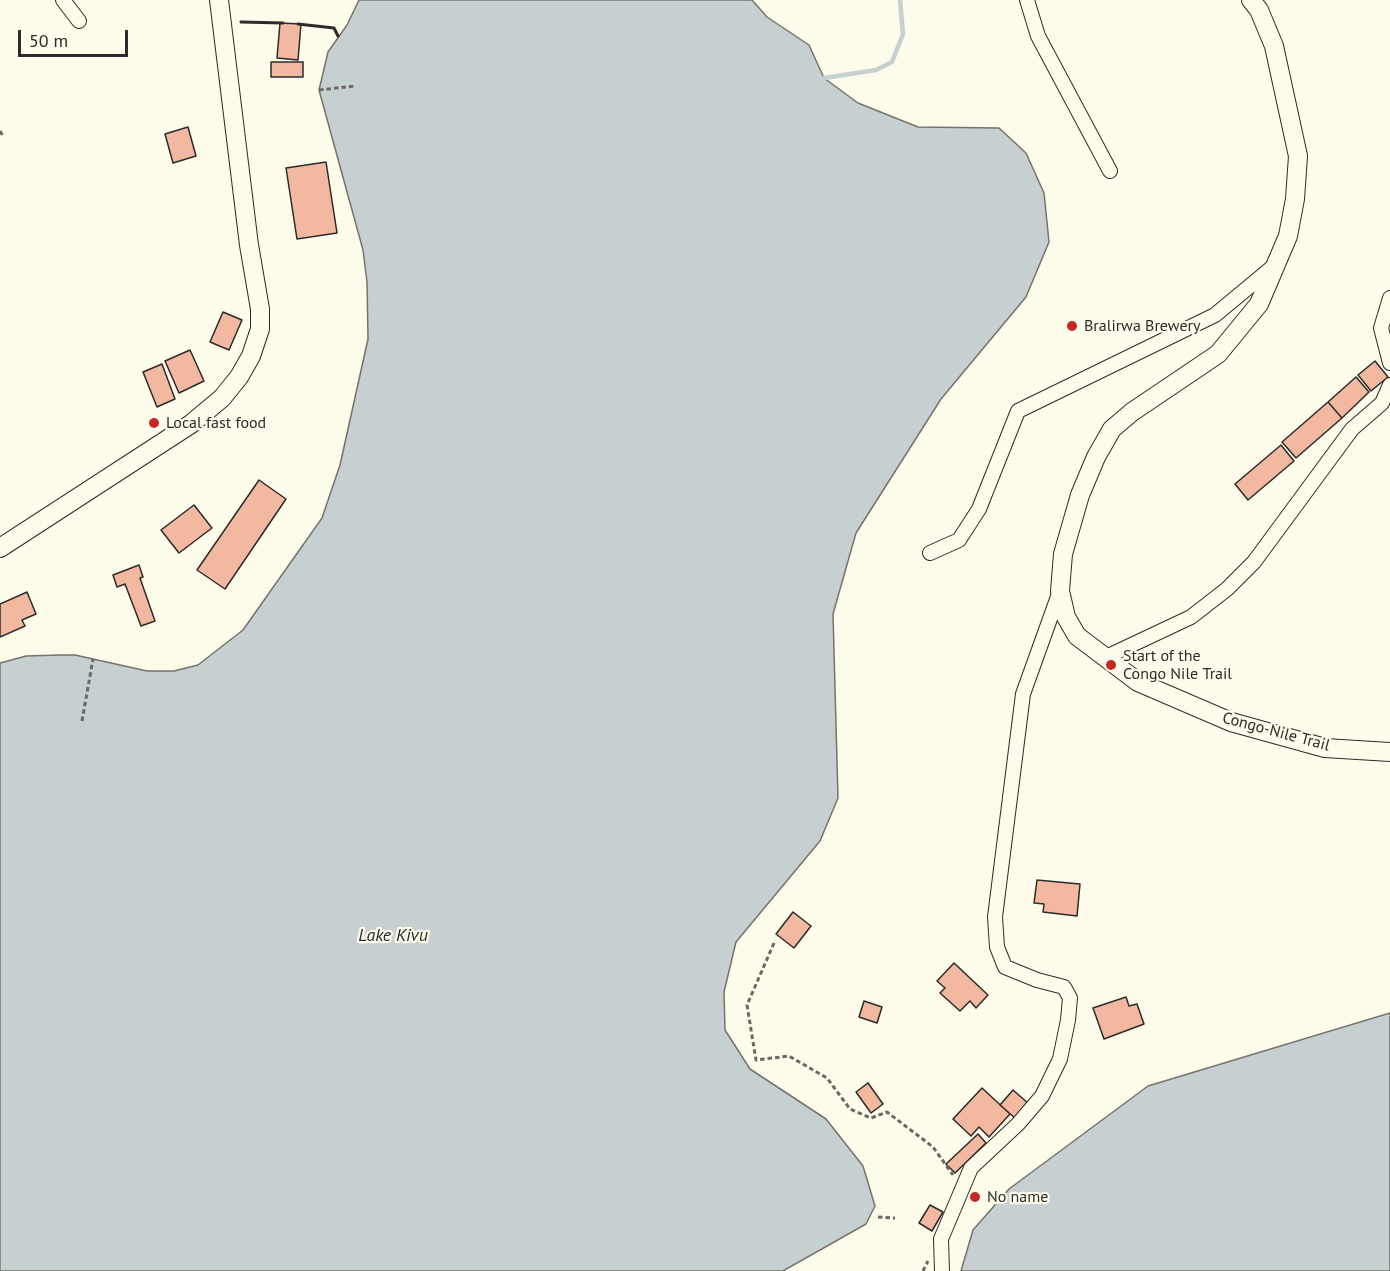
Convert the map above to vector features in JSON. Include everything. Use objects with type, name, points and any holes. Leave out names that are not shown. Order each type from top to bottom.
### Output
[{"type":"main road","points":[[0,548],[191,424],[222,398],[251,356],[260,329],[260,309],[249,245],[219,0]]},
{"type":"main road","name":"Congo-Nile Trail","points":[[1251,0],[1274,46],[1298,156],[1295,199],[1288,236],[1259,303],[1218,354],[1132,412],[1112,429],[1096,457],[1080,495],[1063,554],[1060,591],[1066,617],[1077,636],[1138,682],[1232,722],[1325,748],[1390,752]]},
{"type":"street","points":[[63,0],[79,21]]},
{"type":"street","points":[[1027,0],[1038,36],[1110,171]]},
{"type":"street","points":[[930,553],[959,540],[979,509],[1018,411],[1215,315],[1276,265]]},
{"type":"street","points":[[1390,298],[1381,328],[1386,356],[1390,363]]},
{"type":"street","points":[[1104,658],[1191,617],[1227,589],[1254,562],[1352,429],[1382,403],[1390,385]]},
{"type":"street","points":[[942,1271],[940,1239],[971,1168],[1018,1124],[1042,1096],[1060,1059],[1068,1020],[1070,998],[1064,987],[1037,980],[1005,967],[997,947],[995,917],[1023,694],[1060,591]]},
{"type":"path","points":[[319,90],[355,86]]},
{"type":"path","points":[[0,131],[3,136]]},
{"type":"path","points":[[82,721],[93,659]]},
{"type":"path","points":[[774,943],[747,1005],[756,1060],[789,1056],[827,1078],[850,1109],[871,1118],[887,1112],[933,1147],[949,1172],[964,1184]]},
{"type":"path","points":[[878,1217],[895,1218]]},
{"type":"water","name":"Lake Kivu","points":[[359,0],[752,0],[767,17],[809,45],[824,78],[858,103],[918,127],[999,128],[1026,153],[1044,193],[1049,242],[1026,297],[941,399],[856,533],[833,614],[838,798],[820,841],[736,942],[724,992],[725,1030],[750,1069],[826,1119],[863,1166],[875,1206],[866,1224],[783,1271],[0,1271],[0,663],[26,656],[75,655],[147,671],[174,671],[198,665],[243,630],[322,518],[340,465],[368,339],[367,282],[363,250],[319,90],[328,52],[347,25]]},
{"type":"water","points":[[1390,1013],[1390,1271],[961,1271],[973,1230],[1009,1189],[1148,1086]]},
{"type":"building","points":[[280,23],[301,24],[298,60],[277,58]]},
{"type":"building","points":[[271,62],[303,62],[303,77],[271,77]]},
{"type":"building","points":[[188,127],[196,156],[173,163],[165,134]]},
{"type":"building","points":[[326,162],[337,233],[297,239],[286,168]]},
{"type":"building","points":[[223,312],[242,320],[229,350],[210,342]]},
{"type":"building","points":[[190,350],[204,381],[179,393],[165,361]]},
{"type":"building","points":[[1375,361],[1388,377],[1371,391],[1358,375]]},
{"type":"building","points":[[162,364],[175,399],[157,407],[143,372]]},
{"type":"building","points":[[1356,377],[1369,392],[1342,418],[1328,402]]},
{"type":"building","points":[[1328,402],[1342,418],[1296,458],[1282,442]]},
{"type":"building","points":[[1281,445],[1294,461],[1248,500],[1235,484]]},
{"type":"building","points":[[259,480],[286,499],[225,589],[197,570]]},
{"type":"building","points":[[194,505],[212,528],[179,553],[161,530]]},
{"type":"building","points":[[139,565],[143,577],[140,578],[155,621],[141,626],[125,584],[117,587],[113,575]]},
{"type":"building","points":[[27,592],[36,614],[22,620],[25,626],[0,637],[0,604]]},
{"type":"building","points":[[1037,880],[1080,884],[1077,916],[1043,912],[1044,904],[1034,903]]},
{"type":"building","points":[[793,912],[811,926],[794,948],[776,934]]},
{"type":"building","points":[[954,963],[988,995],[976,1008],[970,1001],[960,1011],[940,993],[945,988],[937,981]]},
{"type":"building","points":[[1126,997],[1129,1006],[1137,1004],[1144,1024],[1104,1039],[1093,1008]]},
{"type":"building","points":[[864,1001],[882,1007],[877,1023],[859,1017]]},
{"type":"building","points":[[868,1083],[883,1104],[871,1113],[856,1092]]},
{"type":"building","points":[[982,1088],[1010,1114],[989,1137],[979,1127],[971,1136],[953,1119]]},
{"type":"building","points":[[1013,1090],[1029,1104],[1016,1119],[1000,1105]]},
{"type":"building","points":[[978,1134],[986,1143],[955,1173],[946,1164]]},
{"type":"building","points":[[930,1205],[943,1212],[932,1231],[919,1223]]},
{"type":"waterway","points":[[824,78],[876,70],[892,62],[903,34],[900,0]]},
{"type":"wall","points":[[241,22],[283,23]]},
{"type":"wall","points":[[298,24],[334,28],[338,36]]},
{"type":"place","name":"Bralirwa Brewery","points":[[1072,326]]},
{"type":"place","name":"Local fast food","points":[[154,423]]},
{"type":"place","name":"Start of the Congo Nile Trail","points":[[1111,665]]},
{"type":"place","name":"No name","points":[[975,1197]]}]
